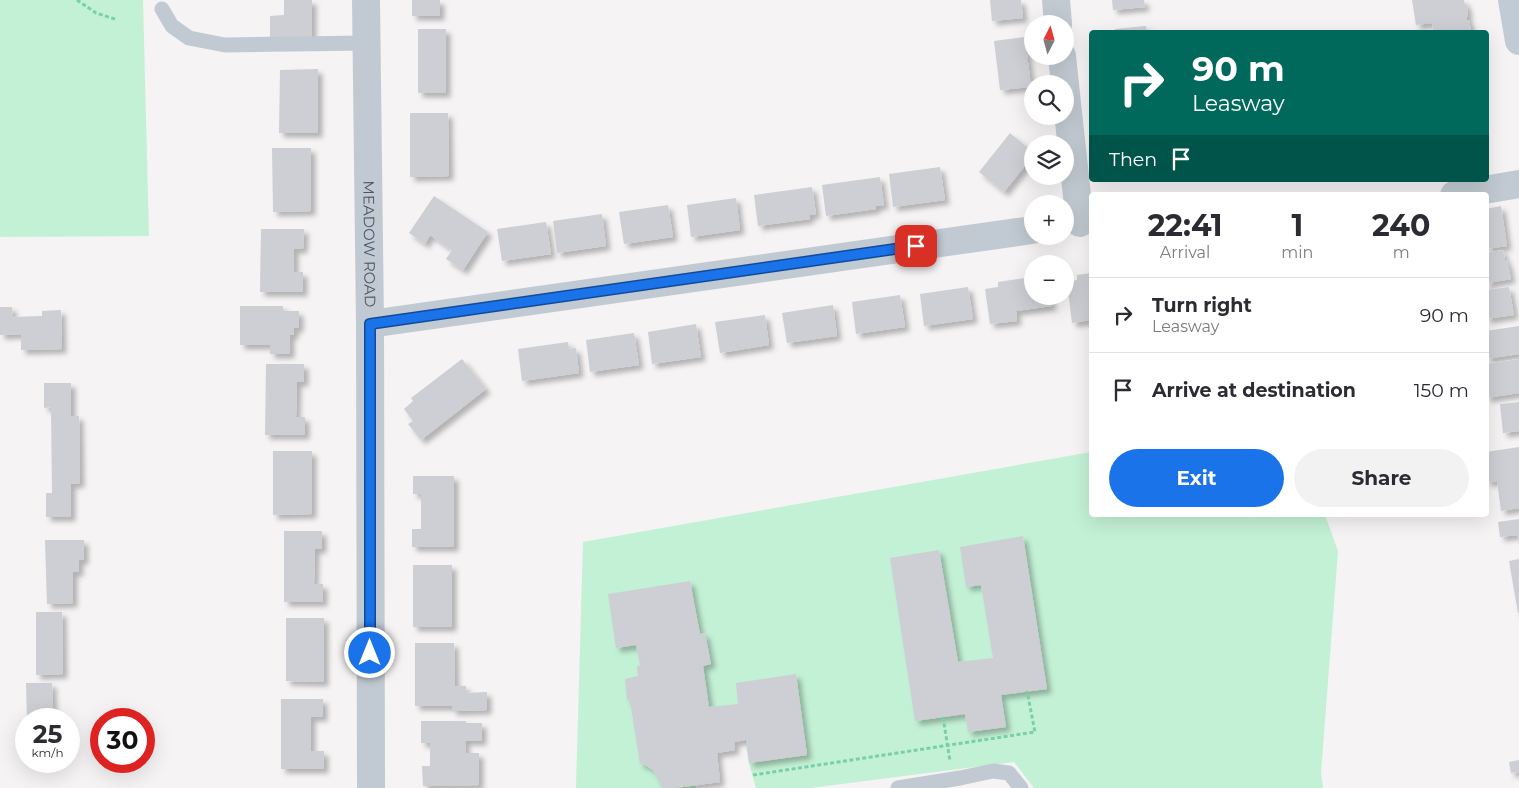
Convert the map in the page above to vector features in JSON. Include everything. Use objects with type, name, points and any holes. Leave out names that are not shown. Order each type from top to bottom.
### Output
[{"type":"street","name":"MEADOW ROAD","points":[[366,0],[370,324],[371,788]]},
{"type":"street","points":[[1056,0],[1057,15]]},
{"type":"street","points":[[1512,0],[1519,41]]},
{"type":"street","points":[[1069,125],[1079,223]]},
{"type":"street","points":[[1472,192],[1519,184]]},
{"type":"street","points":[[370,324],[1024,231]]},
{"type":"lane","points":[[162,9],[172,26],[189,38],[225,45],[366,43]]},
{"type":"lane","points":[[898,788],[993,771],[1009,774],[1021,788]]},
{"type":"path","points":[[77,0],[96,13],[115,19]]},
{"type":"path","points":[[753,775],[1035,732],[1027,691]]},
{"type":"path","points":[[943,717],[951,766]]},
{"type":"green space","points":[[0,0],[143,0],[149,236],[0,237]]},
{"type":"green space","points":[[1089,452],[1089,517],[1326,517],[1338,551],[1321,773],[1323,788],[1034,788],[1014,762],[810,788],[756,788],[745,740],[734,742],[735,750],[717,753],[720,782],[696,785],[696,788],[576,788],[583,542]]},
{"type":"building","points":[[284,0],[312,0],[312,41],[270,42],[270,16],[284,15]]},
{"type":"building","points":[[412,0],[440,0],[440,16],[412,16]]},
{"type":"building","points":[[990,0],[1021,0],[1023,18],[992,21]]},
{"type":"building","points":[[1112,0],[1144,0],[1145,7],[1113,10]]},
{"type":"building","points":[[1412,0],[1464,0],[1465,5],[1467,5],[1467,20],[1469,20],[1471,30],[1433,30],[1432,23],[1416,25]]},
{"type":"building","points":[[1146,26],[1147,30],[1115,30]]},
{"type":"building","points":[[418,29],[446,29],[446,93],[418,93]]},
{"type":"building","points":[[1024,37],[1024,65],[1028,65],[1030,75],[1024,75],[1024,88],[1000,90],[994,41]]},
{"type":"building","points":[[318,69],[318,133],[279,133],[280,70]]},
{"type":"building","points":[[410,113],[448,113],[449,176],[410,177]]},
{"type":"building","points":[[1010,133],[1024,144],[1024,167],[1004,192],[979,172]]},
{"type":"building","points":[[272,148],[311,148],[311,211],[273,212]]},
{"type":"building","points":[[940,167],[945,200],[893,207],[889,174]]},
{"type":"building","points":[[880,177],[884,205],[876,206],[876,209],[826,216],[822,185]]},
{"type":"building","points":[[812,187],[816,214],[809,215],[810,219],[758,226],[754,195]]},
{"type":"building","points":[[434,196],[488,232],[463,270],[446,259],[452,250],[430,235],[425,244],[409,233]]},
{"type":"building","points":[[736,198],[740,230],[691,237],[687,205]]},
{"type":"building","points":[[668,205],[673,237],[624,244],[619,212]]},
{"type":"building","points":[[1501,206],[1507,246],[1489,249],[1489,208]]},
{"type":"building","points":[[602,214],[606,246],[557,253],[553,221]]},
{"type":"building","points":[[546,222],[551,254],[502,261],[497,229]]},
{"type":"building","points":[[261,229],[304,229],[303,249],[294,249],[294,272],[303,272],[303,292],[260,292]]},
{"type":"building","points":[[1503,250],[1511,279],[1489,283],[1489,252]]},
{"type":"building","points":[[1089,273],[1089,320],[1072,323],[1070,305],[1074,305],[1074,281],[1077,280],[1077,275]]},
{"type":"building","points":[[1024,278],[1024,305],[1052,306],[1016,311],[1017,321],[990,324],[985,289],[998,287],[998,282]]},
{"type":"building","points":[[968,287],[973,319],[924,326],[920,294]]},
{"type":"building","points":[[1509,287],[1514,315],[1489,319],[1489,290]]},
{"type":"building","points":[[900,295],[905,327],[856,334],[852,302]]},
{"type":"building","points":[[833,305],[837,336],[787,343],[782,313]]},
{"type":"building","points":[[240,306],[283,306],[283,311],[299,311],[299,328],[294,328],[294,335],[290,335],[290,354],[270,354],[270,345],[240,345]]},
{"type":"building","points":[[0,307],[12,307],[13,317],[42,316],[42,311],[61,310],[62,349],[21,350],[21,334],[0,335]]},
{"type":"building","points":[[765,315],[769,345],[720,353],[715,322]]},
{"type":"building","points":[[696,324],[701,357],[652,364],[648,332]]},
{"type":"building","points":[[1519,326],[1519,354],[1489,359],[1489,331]]},
{"type":"building","points":[[634,333],[639,365],[590,372],[586,340]]},
{"type":"building","points":[[568,342],[569,349],[576,348],[579,373],[522,381],[518,349]]},
{"type":"building","points":[[462,359],[486,389],[421,440],[408,424],[413,421],[404,409],[413,401],[411,398]]},
{"type":"building","points":[[1519,359],[1519,393],[1489,398],[1489,364]]},
{"type":"building","points":[[266,364],[304,364],[304,382],[297,382],[296,417],[305,417],[305,435],[265,435]]},
{"type":"building","points":[[44,383],[71,383],[71,416],[79,416],[80,483],[71,484],[71,517],[46,517],[46,493],[52,493],[51,407],[44,408]]},
{"type":"building","points":[[1519,402],[1519,431],[1503,433],[1500,404]]},
{"type":"building","points":[[1519,447],[1519,508],[1501,511],[1497,481],[1489,482],[1489,452]]},
{"type":"building","points":[[273,451],[312,451],[312,514],[273,515]]},
{"type":"building","points":[[413,476],[454,476],[454,547],[412,547],[412,529],[421,529],[421,494],[413,494]]},
{"type":"building","points":[[1519,519],[1519,542],[1517,535],[1500,537],[1498,522]]},
{"type":"building","points":[[284,531],[322,531],[322,549],[315,549],[314,584],[323,584],[323,602],[284,602]]},
{"type":"building","points":[[1023,536],[1047,689],[1001,695],[1006,727],[968,732],[965,714],[915,721],[890,558],[939,550],[958,662],[993,658],[981,585],[966,587],[960,547]]},
{"type":"building","points":[[45,540],[84,540],[84,560],[79,560],[79,572],[73,572],[73,603],[47,604]]},
{"type":"building","points":[[1519,559],[1519,613],[1518,613],[1509,561]]},
{"type":"building","points":[[413,565],[452,565],[452,627],[413,627]]},
{"type":"building","points":[[690,581],[700,634],[705,633],[711,664],[703,666],[709,707],[738,704],[736,683],[796,674],[807,755],[749,763],[746,740],[734,742],[735,750],[717,753],[720,782],[675,788],[662,788],[653,770],[640,764],[630,701],[627,700],[625,679],[638,676],[637,667],[640,665],[636,645],[616,648],[608,594]]},
{"type":"building","points":[[36,612],[62,612],[63,674],[36,675]]},
{"type":"building","points":[[286,618],[324,618],[324,682],[286,681]]},
{"type":"building","points":[[415,643],[454,643],[455,686],[466,686],[466,693],[487,692],[487,710],[452,711],[452,706],[415,706]]},
{"type":"building","points":[[26,683],[52,683],[53,708],[27,708]]},
{"type":"building","points":[[281,699],[323,699],[323,717],[311,717],[311,751],[324,751],[324,769],[281,769]]},
{"type":"building","points":[[421,721],[482,723],[482,741],[465,741],[466,753],[479,753],[479,785],[423,786],[422,766],[430,766],[430,743],[421,743]]},
{"type":"building","points":[[1519,760],[1519,772],[1511,773],[1509,762]]},
{"type":"route","points":[[370,653],[370,324],[916,246]]}]
